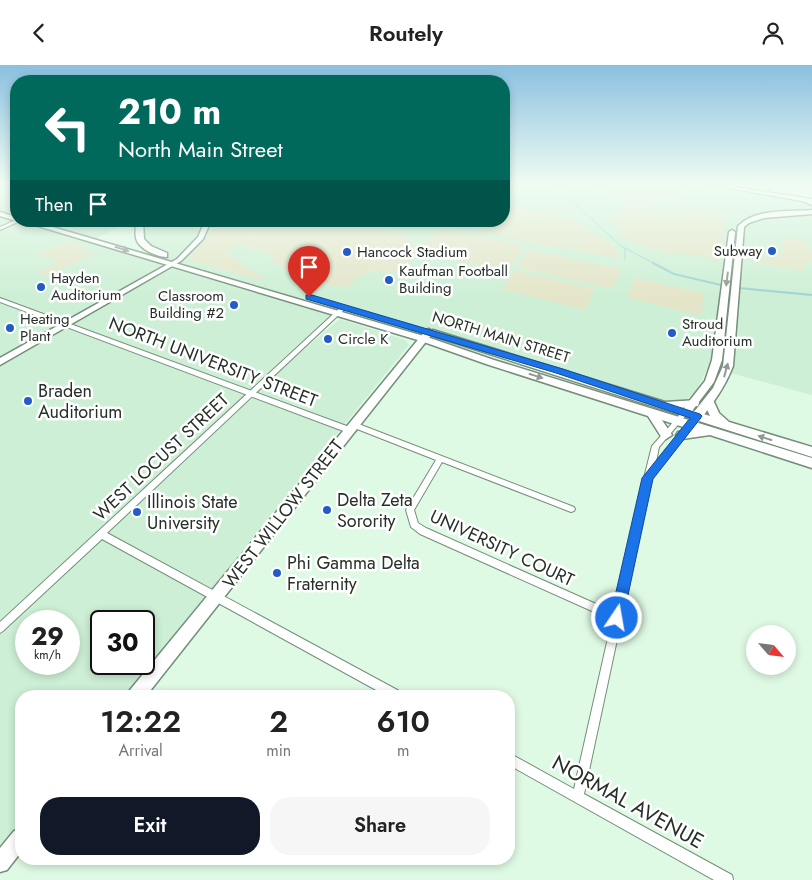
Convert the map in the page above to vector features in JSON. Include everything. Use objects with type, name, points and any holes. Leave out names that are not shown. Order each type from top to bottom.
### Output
[{"type":"main road","points":[[688,419],[694,403],[709,382],[717,360],[735,224],[738,222]]},
{"type":"main road","points":[[688,419],[709,403],[720,386],[728,366],[740,229],[744,223],[752,222]]},
{"type":"main road","points":[[44,227],[175,262]]},
{"type":"main road","points":[[139,227],[138,236],[144,244],[153,251],[175,262]]},
{"type":"main road","points":[[0,362],[175,262],[197,242],[205,227]]},
{"type":"main road","name":"NORTH MAIN STREET","points":[[175,262],[427,335],[490,362],[688,419],[728,426],[812,452]]},
{"type":"main road","name":"WEST WILLOW STREET","points":[[141,690],[427,335]]},
{"type":"main road","points":[[666,435],[655,409],[694,403]]},
{"type":"main road","points":[[709,403],[714,415],[728,426]]},
{"type":"main road","name":"NORTH MAIN STREET","points":[[688,419],[712,431],[812,463]]},
{"type":"main road","points":[[682,435],[712,431]]},
{"type":"main road","points":[[0,863],[15,845]]},
{"type":"street","name":"NORTH UNIVERSITY STREET","points":[[0,300],[250,393],[440,458],[571,509]]},
{"type":"street","name":"WEST LOCUST STREET","points":[[0,628],[341,310]]},
{"type":"street","points":[[578,796],[656,446],[666,435],[688,419]]},
{"type":"street","points":[[648,478],[682,435],[688,419]]},
{"type":"street","name":"UNIVERSITY COURT","points":[[440,458],[410,510],[414,525],[423,531],[617,618]]},
{"type":"street","points":[[101,534],[386,690]]},
{"type":"street","name":"NORMAL AVENUE","points":[[515,762],[727,880]]},
{"type":"shaded area","name":"Illinois State University","points":[[0,222],[10,222],[10,227],[118,227],[95,239],[151,254],[140,246],[134,235],[135,227],[510,227],[510,222],[812,222],[812,395],[708,367],[696,391],[686,400],[666,403],[342,305],[296,347],[303,350],[340,319],[405,340],[409,345],[155,658],[155,610],[90,610],[90,675],[141,675],[129,690],[15,690],[15,829],[0,848]]},
{"type":"shaded area","points":[[510,222],[578,222],[589,228],[595,235],[610,242],[618,256],[617,258],[557,246],[555,248],[475,231],[476,229],[468,227],[510,227]]},
{"type":"shaded area","points":[[612,222],[725,222],[718,262],[700,256],[670,253],[639,245],[621,236]]},
{"type":"shaded area","name":"Hancock Stadium","points":[[213,227],[371,227],[406,235],[404,237],[410,239],[412,244],[422,249],[399,273],[389,271],[383,273],[370,270],[364,276],[360,275],[348,287],[336,284],[333,286],[291,275],[294,272],[282,269],[284,267],[270,262],[276,257],[271,254],[239,245],[225,252],[263,278],[260,280],[192,261],[189,257],[210,235]]},
{"type":"shaded area","points":[[440,228],[525,246],[510,268],[505,267],[504,271],[426,253],[425,248],[422,246]]},
{"type":"shaded area","points":[[783,236],[806,241],[806,248],[812,249],[812,263],[806,262],[802,271],[754,262],[755,258],[780,258]]},
{"type":"shaded area","points":[[67,241],[86,246],[80,249],[94,254],[46,276],[38,273],[59,261],[37,255]]},
{"type":"shaded area","points":[[529,250],[621,269],[612,289],[517,267]]},
{"type":"shaded area","points":[[515,270],[595,289],[585,310],[502,289]]},
{"type":"shaded area","points":[[635,278],[704,293],[701,315],[627,298]]},
{"type":"waterway","points":[[595,222],[621,246],[655,264]]},
{"type":"waterway","points":[[625,249],[625,259]]},
{"type":"waterway","points":[[653,263],[674,274],[721,285]]},
{"type":"waterway","points":[[739,288],[812,295]]},
{"type":"place","name":"Subway","points":[[772,251]]},
{"type":"place","name":"Hancock Stadium","points":[[347,252]]},
{"type":"place","name":"Kaufman Football Building","points":[[389,280]]},
{"type":"place","name":"Hayden Auditorium","points":[[41,287]]},
{"type":"place","name":"Classroom Building #2","points":[[234,305]]},
{"type":"place","name":"Heating Plant","points":[[10,328]]},
{"type":"place","name":"Stroud Auditorium","points":[[672,333]]},
{"type":"place","name":"Circle K","points":[[328,339]]},
{"type":"place","name":"Braden Auditorium","points":[[28,401]]},
{"type":"place","name":"Delta Zeta Sorority","points":[[327,510]]},
{"type":"place","name":"Illinois State University","points":[[137,512]]},
{"type":"place","name":"Phi Gamma Delta Fraternity","points":[[277,573]]},
{"type":"route","points":[[309,297],[559,371],[697,416],[648,478],[642,498],[617,618]]}]
